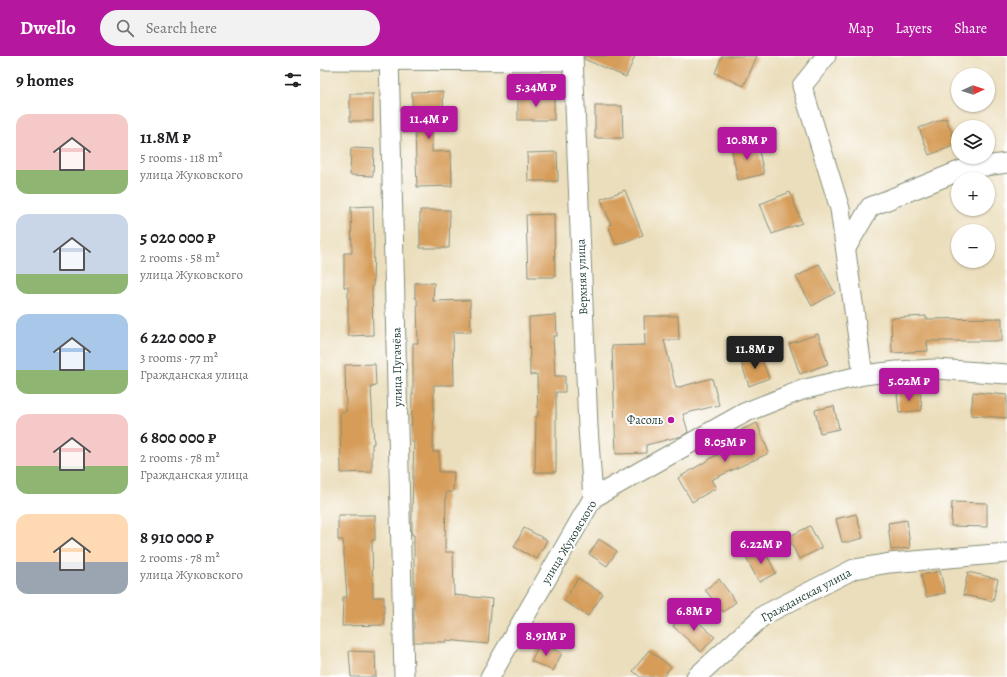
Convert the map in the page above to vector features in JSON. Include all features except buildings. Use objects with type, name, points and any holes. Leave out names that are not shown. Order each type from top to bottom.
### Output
[{"type":"street","points":[[826,56],[802,86],[840,209],[863,375]]},
{"type":"street","name":"улица Пугачёва","points":[[389,59],[404,677]]},
{"type":"street","points":[[320,60],[573,59]]},
{"type":"street","name":"Верхняя улица","points":[[573,59],[588,427],[593,498]]},
{"type":"street","points":[[846,248],[870,207],[964,169],[1007,163]]},
{"type":"street","name":"улица Жуковского","points":[[490,677],[593,498],[744,413],[802,390],[863,375],[936,369],[1007,374]]},
{"type":"street","name":"Гражданская улица","points":[[696,677],[764,615],[854,569],[890,562],[1007,553]]},
{"type":"place","name":"Фасоль","points":[[671,420]]}]
